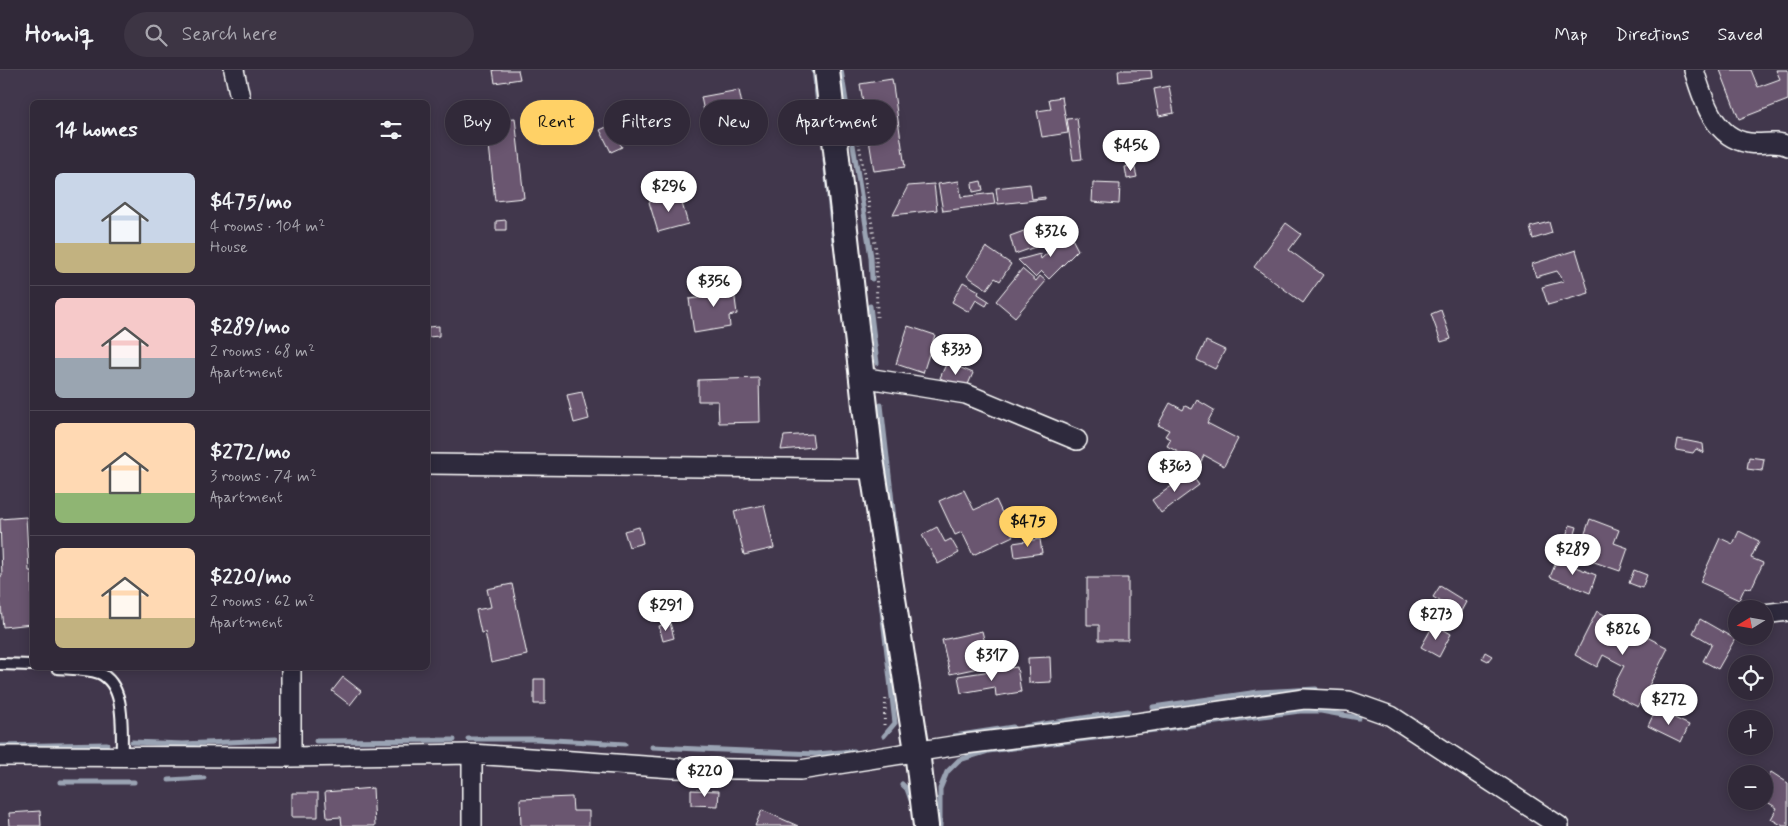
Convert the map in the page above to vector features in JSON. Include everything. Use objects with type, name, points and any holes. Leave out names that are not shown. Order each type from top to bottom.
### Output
[{"type":"street","points":[[234,70],[241,100]]},
{"type":"street","points":[[827,70],[873,469],[917,751],[926,826]]},
{"type":"street","points":[[1694,70],[1704,103],[1726,136],[1750,143],[1780,142],[1788,146]]},
{"type":"street","points":[[861,377],[966,394],[1076,440]]},
{"type":"street","points":[[430,464],[873,469]]},
{"type":"street","points":[[1773,613],[1788,611]]},
{"type":"street","points":[[291,670],[292,758]]},
{"type":"street","points":[[0,756],[292,758],[472,754],[673,768],[800,770],[917,751],[1137,723],[1304,699],[1349,701],[1391,716],[1560,826]]},
{"type":"street","points":[[472,754],[472,826]]},
{"type":"lane","points":[[0,664],[30,666]]},
{"type":"lane","points":[[71,670],[99,674],[114,685],[119,705],[122,756]]},
{"type":"building","points":[[493,70],[518,70],[520,79],[495,83]]},
{"type":"building","points":[[1118,70],[1151,70],[1152,78],[1119,82]]},
{"type":"building","points":[[1720,70],[1751,70],[1758,87],[1780,79],[1776,70],[1788,70],[1788,100],[1739,119]]},
{"type":"building","points":[[892,79],[895,100],[863,100],[860,84]]},
{"type":"building","points":[[1169,86],[1174,113],[1159,116],[1154,89]]},
{"type":"building","points":[[739,90],[741,100],[702,100],[701,97]]},
{"type":"building","points":[[1062,97],[1068,133],[1042,137],[1037,111],[1051,109],[1049,99]]},
{"type":"building","points":[[896,106],[905,167],[874,171],[870,145],[896,145]]},
{"type":"building","points":[[510,118],[515,118],[524,198],[495,201],[489,145],[510,145]]},
{"type":"building","points":[[1077,118],[1082,159],[1073,160],[1067,119]]},
{"type":"building","points":[[604,128],[604,138],[600,130]]},
{"type":"building","points":[[608,145],[621,145],[622,147],[611,152]]},
{"type":"building","points":[[1134,165],[1137,177],[1127,179],[1125,167]]},
{"type":"building","points":[[959,181],[961,197],[993,193],[995,204],[943,211],[938,184]]},
{"type":"building","points":[[981,181],[983,190],[973,192],[972,183]]},
{"type":"building","points":[[1093,183],[1120,184],[1119,204],[1092,202]]},
{"type":"building","points":[[934,184],[937,210],[893,215],[908,186]]},
{"type":"building","points":[[1030,184],[1032,199],[1045,197],[1045,199],[998,204],[996,188]]},
{"type":"building","points":[[679,193],[688,224],[658,232],[649,202]]},
{"type":"building","points":[[506,220],[506,230],[496,230],[496,221]]},
{"type":"building","points":[[1549,222],[1552,233],[1533,239],[1530,227]]},
{"type":"building","points":[[1046,223],[1052,241],[1015,254],[1010,236]]},
{"type":"building","points":[[1286,223],[1301,234],[1289,250],[1323,275],[1303,303],[1254,267]]},
{"type":"building","points":[[1069,233],[1078,250],[1049,279],[1041,271],[1035,277],[1018,260],[1040,254],[1041,259]]},
{"type":"building","points":[[986,247],[1011,264],[1000,281],[995,278],[987,289],[967,276]]},
{"type":"building","points":[[1576,250],[1589,293],[1548,305],[1542,287],[1564,281],[1557,271],[1536,277],[1532,264]]},
{"type":"building","points":[[1022,269],[1036,281],[1040,276],[1046,281],[1015,317],[996,301]]},
{"type":"building","points":[[963,282],[979,291],[978,294],[989,301],[986,306],[976,300],[969,312],[952,302]]},
{"type":"building","points":[[733,283],[737,314],[729,316],[730,327],[694,333],[689,299],[705,297],[703,288]]},
{"type":"building","points":[[1441,310],[1451,339],[1441,342],[1431,314]]},
{"type":"building","points":[[439,326],[439,336],[430,337],[430,327]]},
{"type":"building","points":[[908,326],[935,335],[923,373],[896,364]]},
{"type":"building","points":[[1206,341],[1225,350],[1215,369],[1197,360]]},
{"type":"building","points":[[947,362],[973,373],[966,389],[940,378]]},
{"type":"building","points":[[759,378],[760,422],[719,423],[718,401],[698,401],[698,380]]},
{"type":"building","points":[[582,392],[589,419],[574,423],[567,395]]},
{"type":"building","points":[[1197,400],[1214,410],[1207,423],[1238,439],[1224,466],[1204,455],[1200,464],[1167,446],[1171,439],[1165,436],[1169,430],[1158,425],[1170,403],[1183,410],[1185,406],[1192,409]]},
{"type":"building","points":[[812,434],[814,447],[781,450],[784,436]]},
{"type":"building","points":[[1678,439],[1703,444],[1704,453],[1696,449],[1693,453],[1676,450]]},
{"type":"building","points":[[1749,457],[1764,459],[1762,471],[1747,469]]},
{"type":"building","points":[[1190,473],[1199,485],[1161,513],[1152,500]]},
{"type":"building","points":[[964,490],[974,510],[996,500],[1013,536],[973,555],[962,532],[955,535],[939,501]]},
{"type":"building","points":[[764,505],[774,548],[744,555],[734,511]]},
{"type":"building","points":[[26,517],[30,571],[30,624],[3,627],[0,597],[0,576],[2,576],[0,519]]},
{"type":"building","points":[[1590,519],[1619,530],[1614,543],[1628,548],[1620,571],[1577,556]]},
{"type":"building","points":[[1570,525],[1577,527],[1572,544],[1564,541]]},
{"type":"building","points":[[639,527],[643,543],[629,547],[624,531]]},
{"type":"building","points":[[937,527],[945,542],[951,539],[959,553],[938,564],[922,535]]},
{"type":"building","points":[[1739,531],[1759,541],[1751,558],[1763,563],[1751,589],[1745,587],[1739,600],[1700,582],[1720,538],[1733,544]]},
{"type":"building","points":[[1040,539],[1042,553],[1015,557],[1013,543]]},
{"type":"building","points":[[1563,545],[1576,549],[1571,562],[1559,558]]},
{"type":"building","points":[[1557,560],[1596,575],[1590,593],[1550,577]]},
{"type":"building","points":[[1634,570],[1647,575],[1642,588],[1629,583]]},
{"type":"building","points":[[1087,578],[1128,578],[1128,640],[1099,640],[1099,625],[1087,625]]},
{"type":"building","points":[[512,584],[527,655],[491,663],[485,632],[481,633],[476,610],[491,607],[487,589]]},
{"type":"building","points":[[1440,586],[1466,602],[1460,613],[1433,597]]},
{"type":"building","points":[[1597,611],[1668,648],[1638,707],[1610,693],[1624,666],[1603,655],[1597,667],[1575,655]]},
{"type":"building","points":[[1700,619],[1728,635],[1728,645],[1732,645],[1718,669],[1703,661],[1712,644],[1693,633]]},
{"type":"building","points":[[670,623],[674,638],[663,641],[659,626]]},
{"type":"building","points":[[1434,624],[1451,634],[1439,657],[1421,647]]},
{"type":"building","points":[[982,631],[988,655],[975,658],[978,668],[950,674],[942,640]]},
{"type":"building","points":[[1485,652],[1492,656],[1488,661],[1482,658]]},
{"type":"building","points":[[1050,657],[1051,682],[1029,683],[1028,658]]},
{"type":"building","points":[[1017,667],[1021,692],[996,696],[995,687],[961,693],[958,676]]},
{"type":"building","points":[[343,677],[361,691],[350,705],[332,691]]},
{"type":"building","points":[[534,679],[545,679],[545,704],[534,704]]},
{"type":"building","points":[[1656,709],[1689,725],[1681,742],[1648,726]]},
{"type":"building","points":[[1773,773],[1788,783],[1788,826],[1783,826],[1771,819],[1777,808],[1773,806]]},
{"type":"building","points":[[373,788],[375,826],[342,826],[341,817],[327,818],[325,792]]},
{"type":"building","points":[[691,790],[719,791],[718,806],[691,805]]},
{"type":"building","points":[[292,793],[318,793],[318,817],[292,817]]},
{"type":"building","points":[[572,797],[573,811],[589,811],[589,826],[521,826],[520,799]]},
{"type":"building","points":[[762,810],[798,826],[755,826]]},
{"type":"building","points":[[40,811],[41,826],[10,826],[9,813]]},
{"type":"waterway","points":[[814,70],[818,100]]},
{"type":"waterway","points":[[841,70],[871,257],[872,279]]},
{"type":"waterway","points":[[825,159],[834,242]]},
{"type":"waterway","points":[[870,306],[877,363]]},
{"type":"waterway","points":[[881,405],[899,563]]},
{"type":"waterway","points":[[879,584],[895,723],[884,736]]},
{"type":"waterway","points":[[1153,707],[1258,692],[1316,689]]},
{"type":"waterway","points":[[1025,727],[1128,711]]},
{"type":"waterway","points":[[1147,731],[1300,711],[1321,711],[1359,718]]},
{"type":"waterway","points":[[954,736],[1013,727]]},
{"type":"waterway","points":[[940,826],[940,789],[947,772],[959,760],[988,751],[1111,736]]},
{"type":"waterway","points":[[468,739],[536,739],[625,744]]},
{"type":"waterway","points":[[132,742],[183,744],[275,740]]},
{"type":"waterway","points":[[316,741],[454,740]]},
{"type":"waterway","points":[[0,746],[107,744]]},
{"type":"waterway","points":[[652,747],[816,754],[854,751]]},
{"type":"waterway","points":[[169,780],[204,778]]},
{"type":"waterway","points":[[60,782],[134,782]]},
{"type":"waterway","points":[[902,784],[907,789],[912,803]]}]
